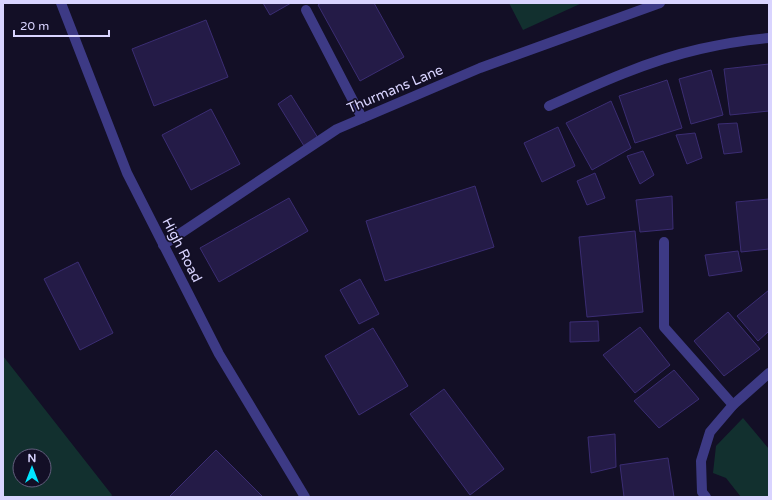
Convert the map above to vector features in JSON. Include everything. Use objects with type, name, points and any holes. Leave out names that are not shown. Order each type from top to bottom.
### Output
[{"type":"street","name":"High Road","points":[[61,3],[127,173],[219,354],[305,497]]},
{"type":"street","name":"Thurmans Lane","points":[[163,244],[337,129],[480,68],[660,3]]},
{"type":"street","points":[[306,10],[362,118]]},
{"type":"street","points":[[549,106],[646,66],[699,49],[769,38]]},
{"type":"street","points":[[664,242],[664,327],[733,405]]},
{"type":"street","points":[[706,497],[702,492],[701,461],[710,432],[733,405],[769,373]]},
{"type":"green space","points":[[509,3],[582,3],[523,30]]},
{"type":"green space","points":[[3,356],[112,495],[111,497],[3,497]]},
{"type":"green space","points":[[743,418],[769,449],[769,497],[741,497],[726,478],[713,473],[716,446]]},
{"type":"building","points":[[263,3],[291,3],[270,15]]},
{"type":"building","points":[[321,3],[374,3],[404,57],[360,81],[318,5]]},
{"type":"building","points":[[206,20],[228,77],[154,106],[132,49]]},
{"type":"building","points":[[769,64],[769,111],[730,115],[724,69]]},
{"type":"building","points":[[711,70],[723,115],[691,124],[679,79]]},
{"type":"building","points":[[667,80],[682,128],[635,143],[619,96]]},
{"type":"building","points":[[291,95],[318,138],[304,146],[278,104]]},
{"type":"building","points":[[611,101],[631,148],[592,170],[566,123]]},
{"type":"building","points":[[211,109],[240,164],[191,190],[162,135]]},
{"type":"building","points":[[737,123],[742,152],[724,154],[718,124]]},
{"type":"building","points":[[558,127],[575,166],[542,182],[524,143]]},
{"type":"building","points":[[695,133],[702,158],[687,164],[676,135]]},
{"type":"building","points":[[643,151],[654,175],[640,184],[627,156]]},
{"type":"building","points":[[595,173],[605,198],[587,205],[577,181]]},
{"type":"building","points":[[475,186],[494,247],[385,281],[366,221]]},
{"type":"building","points":[[672,196],[673,229],[640,232],[636,200]]},
{"type":"building","points":[[289,198],[308,231],[219,282],[200,248]]},
{"type":"building","points":[[769,199],[769,249],[741,252],[736,202]]},
{"type":"building","points":[[635,231],[643,312],[587,317],[579,237]]},
{"type":"building","points":[[738,251],[742,271],[709,276],[705,255]]},
{"type":"building","points":[[78,262],[113,333],[80,350],[44,279]]},
{"type":"building","points":[[360,279],[379,314],[359,324],[340,290]]},
{"type":"building","points":[[769,290],[769,331],[758,341],[737,316]]},
{"type":"building","points":[[728,312],[760,349],[724,376],[694,341]]},
{"type":"building","points":[[598,321],[599,341],[570,342],[570,322]]},
{"type":"building","points":[[640,327],[670,365],[635,393],[603,355]]},
{"type":"building","points":[[373,328],[408,386],[359,415],[325,356]]},
{"type":"building","points":[[674,370],[699,399],[659,428],[634,401]]},
{"type":"building","points":[[444,389],[504,469],[470,495],[410,414]]},
{"type":"building","points":[[615,434],[616,467],[591,473],[588,437]]},
{"type":"building","points":[[216,450],[263,497],[169,497]]},
{"type":"building","points":[[668,458],[674,497],[624,497],[620,465]]}]
